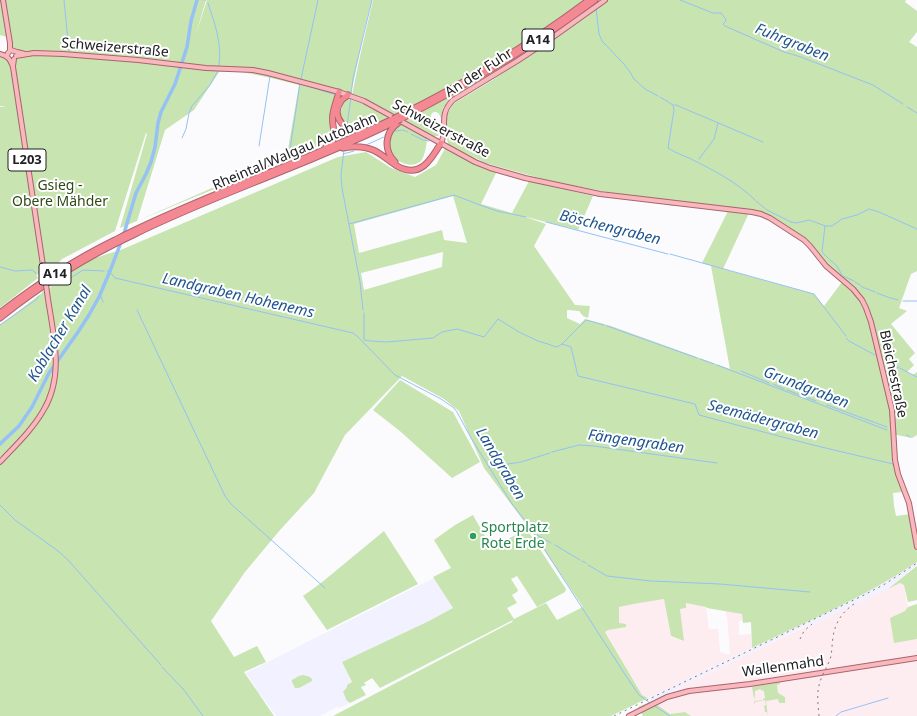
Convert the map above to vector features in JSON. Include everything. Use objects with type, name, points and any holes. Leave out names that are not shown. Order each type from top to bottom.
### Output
[{"type":"highway","name":"Rheintal/Walgau Autobahn","points":[[325,152],[375,127],[398,120],[488,68],[541,34],[589,0]]},
{"type":"highway","name":"Rheintal/Walgau Autobahn","points":[[0,313],[48,279],[113,240],[134,232],[195,203],[325,152],[411,114],[507,60],[560,25],[596,4]]},
{"type":"highway","points":[[325,152],[334,138],[335,133],[332,115],[339,92]]},
{"type":"highway","points":[[350,96],[341,100],[338,110],[339,120],[346,128],[355,131],[375,127]]},
{"type":"highway","points":[[398,120],[390,130],[386,144],[390,156],[400,165],[414,167],[422,164],[431,156],[440,143]]},
{"type":"highway","points":[[325,152],[350,147],[365,147],[375,151],[398,167],[412,170],[422,167],[430,161],[440,143]]},
{"type":"highway","name":"Rheintal/Walgau Autobahn","points":[[0,318],[49,282],[134,232]]},
{"type":"main road","points":[[3,0],[12,54]]},
{"type":"main road","name":"An der Fuhr","points":[[440,143],[443,135],[444,114],[447,107],[453,100],[552,38],[596,4],[605,0]]},
{"type":"main road","name":"Schweizerstraße","points":[[0,53],[63,54],[206,68],[254,70],[268,72],[339,92],[364,102],[475,162],[490,168],[572,189],[613,196],[752,212],[765,215],[778,222],[806,242],[826,266],[851,287],[862,300]]},
{"type":"main road","name":"L203","points":[[0,462],[30,429],[44,410],[51,395],[56,373],[56,352],[12,54]]},
{"type":"main road","name":"Bleichestraße","points":[[862,300],[871,322],[892,410],[895,460],[898,474],[909,503],[917,547]]},
{"type":"main road","name":"Wallenmahd","points":[[629,716],[652,704],[689,691],[754,683],[917,658]]},
{"type":"shaded area","points":[[917,562],[917,566],[888,589],[810,627],[808,625],[652,701],[648,698],[849,602]]},
{"type":"shaded area","points":[[434,578],[453,608],[427,622],[342,662],[352,683],[344,690],[348,703],[350,703],[340,708],[337,707],[320,716],[276,716],[260,694],[245,702],[242,695],[256,688],[246,673]]},
{"type":"shaded area","points":[[900,583],[904,585],[908,607],[905,611],[894,642],[917,639],[917,716],[691,716],[685,712],[670,714],[652,701],[809,625],[810,627]]},
{"type":"shaded area","points":[[664,598],[671,637],[684,641],[680,609],[686,608],[686,603],[706,607],[709,629],[718,629],[720,652],[730,655],[726,611],[742,614],[743,621],[739,621],[739,635],[751,634],[752,648],[648,698],[642,695],[605,631],[626,627],[619,623],[619,607]]},
{"type":"green space","points":[[0,0],[206,0],[195,37],[207,0],[372,0],[351,94],[266,71],[186,63],[18,51],[9,47],[7,37],[0,35]]},
{"type":"green space","points":[[373,0],[585,0],[516,48],[468,77],[394,115],[352,95]]},
{"type":"green space","points":[[608,0],[906,0],[905,2],[917,11],[917,32],[909,42],[917,47],[917,271],[911,274],[899,308],[907,311],[891,324],[915,353],[909,359],[914,365],[907,372],[913,375],[917,372],[917,435],[912,438],[892,434],[903,492],[893,493],[894,506],[896,516],[911,514],[917,552],[917,562],[857,597],[752,648],[751,622],[743,623],[742,614],[686,603],[686,608],[680,609],[684,641],[671,636],[664,599],[619,607],[619,623],[626,624],[626,627],[608,630],[605,632],[642,695],[648,698],[611,716],[333,716],[512,622],[513,620],[380,688],[372,678],[364,683],[366,685],[361,687],[366,695],[350,703],[347,701],[343,692],[347,685],[352,682],[342,662],[427,622],[453,608],[433,577],[451,568],[434,540],[455,525],[473,515],[491,547],[524,531],[528,531],[566,589],[565,592],[537,607],[517,576],[511,579],[518,590],[512,595],[517,603],[507,608],[514,619],[546,603],[557,620],[583,607],[529,528],[484,468],[459,411],[444,399],[402,376],[345,435],[314,493],[280,530],[245,572],[211,621],[234,657],[257,646],[266,662],[244,672],[274,716],[0,716],[0,325],[42,292],[51,287],[50,285],[92,259],[123,249],[338,157],[366,152],[391,168],[415,177],[436,165],[448,143],[446,136],[446,116],[453,104],[491,81],[583,19]],"holes":[[[465,152],[485,163],[554,182],[673,206],[691,206],[728,211],[702,263],[715,267],[711,266],[730,369],[611,326],[585,319],[580,324],[567,318],[567,310],[579,311],[583,316],[588,318],[590,306],[575,305],[534,246],[546,224],[522,216],[578,230],[593,196],[529,181],[512,213],[481,204],[497,171]],[[453,196],[467,243],[444,240],[442,230],[359,253],[354,224]],[[749,213],[759,215],[779,224],[806,244],[842,282],[824,306],[814,294],[723,269]],[[443,252],[442,267],[364,290],[361,273]]]},
{"type":"green space","points":[[594,4],[528,52],[506,66],[502,66],[502,68],[451,99],[443,108],[441,119],[438,113],[432,113],[432,120],[441,126],[439,136],[431,136],[403,121],[491,72],[558,30]]},
{"type":"green space","name":"Gsieg - Obere Mähder","points":[[0,54],[5,56],[15,67],[15,61],[17,58],[33,54],[254,71],[335,93],[330,126],[331,134],[328,142],[138,221],[287,155],[299,85],[242,72],[219,72],[194,110],[165,130],[137,221],[120,228],[147,134],[146,133],[115,231],[62,259],[48,273],[41,275],[36,274],[38,278],[0,308],[0,107],[6,107],[0,106]]},
{"type":"green space","points":[[349,99],[367,105],[390,118],[363,128],[348,126],[341,117],[341,112],[344,100]]},
{"type":"green space","points":[[399,122],[427,137],[424,156],[421,161],[416,164],[405,164],[392,154],[389,144],[393,130]]},
{"type":"green space","points":[[400,380],[453,412],[480,462],[452,478],[401,432],[373,410]]},
{"type":"green space","points":[[384,531],[418,584],[327,630],[303,596]]},
{"type":"green space","points":[[917,566],[917,600],[908,602],[904,585],[900,583],[888,589]]},
{"type":"green space","points":[[917,604],[917,639],[894,643],[890,618],[905,611],[908,607]]},
{"type":"green space","points":[[303,675],[310,677],[312,681],[299,688],[295,688],[292,680]]},
{"type":"green space","points":[[780,682],[780,684],[777,685],[778,693],[785,697],[785,703],[779,703],[778,699],[766,701],[768,716],[767,712],[765,712],[765,700],[755,702],[755,704],[754,703],[755,700],[763,700],[765,698],[764,691],[760,689],[755,691],[754,698],[752,687]]},
{"type":"green space","points":[[652,701],[670,714],[685,712],[691,716],[643,716],[638,707]]},
{"type":"waterway","points":[[64,0],[69,51]]},
{"type":"waterway","name":"Koblacher Kanal","points":[[0,444],[19,426],[32,407],[49,373],[78,332],[99,297],[123,237],[136,193],[151,162],[161,112],[175,84],[187,47],[191,21],[197,0]]},
{"type":"waterway","points":[[301,79],[318,0]]},
{"type":"waterway","points":[[351,94],[353,79],[372,0]]},
{"type":"waterway","name":"Fuhrgraben","points":[[680,0],[713,13],[721,13],[726,21],[723,24],[725,26],[784,52],[801,57],[873,85],[903,104]]},
{"type":"waterway","points":[[208,3],[219,41],[219,66]]},
{"type":"waterway","points":[[596,8],[599,34],[602,41],[623,63],[634,79],[645,89],[658,96]]},
{"type":"waterway","points":[[182,138],[192,106],[210,85],[218,71]]},
{"type":"waterway","points":[[259,146],[270,76]]},
{"type":"waterway","points":[[257,171],[288,158],[289,156],[300,83]]},
{"type":"waterway","points":[[302,84],[333,94]]},
{"type":"waterway","points":[[347,126],[351,97]]},
{"type":"waterway","points":[[660,97],[673,105],[674,110],[668,148],[724,177],[755,200]]},
{"type":"waterway","points":[[674,105],[763,142]]},
{"type":"waterway","name":"Fuhrgraben","points":[[907,107],[917,113]]},
{"type":"waterway","points":[[699,159],[714,139],[718,123]]},
{"type":"waterway","points":[[345,137],[346,129]]},
{"type":"waterway","points":[[396,131],[403,130],[408,132]]},
{"type":"waterway","points":[[411,134],[423,140]]},
{"type":"waterway","points":[[366,145],[384,137]]},
{"type":"waterway","points":[[424,140],[429,141]]},
{"type":"waterway","points":[[344,150],[341,175],[342,188],[360,282],[363,310]]},
{"type":"waterway","points":[[343,154],[354,151]]},
{"type":"waterway","name":"Böschengraben","points":[[349,224],[454,195],[497,211],[526,217]]},
{"type":"waterway","points":[[756,201],[767,210],[791,222],[796,223],[809,220],[814,222]]},
{"type":"waterway","points":[[815,222],[825,226],[832,226],[842,219],[857,215],[869,209],[917,229]]},
{"type":"waterway","name":"Böschengraben","points":[[546,222],[668,254]]},
{"type":"waterway","points":[[825,226],[822,252],[829,259]]},
{"type":"waterway","points":[[670,254],[814,294],[846,336]]},
{"type":"waterway","points":[[830,260],[837,266],[842,275]]},
{"type":"waterway","points":[[0,267],[15,271],[32,270],[36,274]]},
{"type":"waterway","points":[[57,285],[83,270],[104,271]]},
{"type":"waterway","name":"Landgraben","points":[[110,272],[115,278],[353,333],[395,375],[441,399],[454,408],[512,504],[530,527],[626,676],[639,695],[650,703]]},
{"type":"waterway","points":[[843,276],[854,281]]},
{"type":"waterway","points":[[855,282],[860,285]]},
{"type":"waterway","points":[[865,288],[875,292]]},
{"type":"waterway","points":[[877,293],[890,298]]},
{"type":"waterway","name":"Koblacher Kanal","points":[[100,294],[103,302]]},
{"type":"waterway","points":[[0,325],[37,299],[39,296]]},
{"type":"waterway","points":[[891,298],[898,300]]},
{"type":"waterway","points":[[903,301],[917,301]]},
{"type":"waterway","points":[[137,310],[225,496],[231,504],[325,588]]},
{"type":"waterway","points":[[364,313],[364,340],[387,342],[433,338],[442,332],[457,329],[484,337],[498,319],[519,332],[538,341],[557,347],[562,344],[586,320],[604,325]]},
{"type":"waterway","name":"Grundgraben","points":[[607,326],[697,358]]},
{"type":"waterway","points":[[846,338],[875,355]]},
{"type":"waterway","name":"Seemädergraben","points":[[562,344],[571,347],[578,376],[695,404],[699,415],[893,464]]},
{"type":"waterway","name":"Grundgraben","points":[[700,359],[714,364]]},
{"type":"waterway","points":[[884,360],[917,377]]},
{"type":"waterway","name":"Grundgraben","points":[[717,365],[887,430]]},
{"type":"waterway","name":"Grundgraben","points":[[741,371],[769,383]]},
{"type":"waterway","name":"Grundgraben","points":[[773,384],[784,389]]},
{"type":"waterway","name":"Grundgraben","points":[[787,390],[816,401]]},
{"type":"waterway","name":"Grundgraben","points":[[827,405],[887,427]]},
{"type":"waterway","name":"Fängengraben","points":[[552,452],[579,445],[717,463]]},
{"type":"waterway","name":"Fängengraben","points":[[489,467],[521,462],[550,453]]},
{"type":"waterway","points":[[0,505],[15,520],[68,560],[161,665]]},
{"type":"waterway","points":[[537,535],[551,543]]},
{"type":"waterway","points":[[555,545],[580,560]]},
{"type":"waterway","points":[[582,561],[586,563]]},
{"type":"waterway","points":[[588,565],[607,576],[651,581],[720,584],[810,592]]},
{"type":"waterway","points":[[162,667],[184,690],[203,716]]},
{"type":"waterway","points":[[836,716],[841,712],[888,698]]},
{"type":"waterway","name":"Landgraben","points":[[653,705],[670,716]]},
{"type":"railway","points":[[614,716],[864,595],[885,584],[917,563]]},
{"type":"railway","points":[[819,716],[818,688],[831,656],[835,627],[843,614],[854,604]]},
{"type":"railway","points":[[800,639],[804,631],[812,624]]},
{"type":"place","name":"Sportplatz Rote Erde","points":[[473,536]]},
{"type":"water label","name":"Landgraben Hohenems","points":[[238,296]]}]
